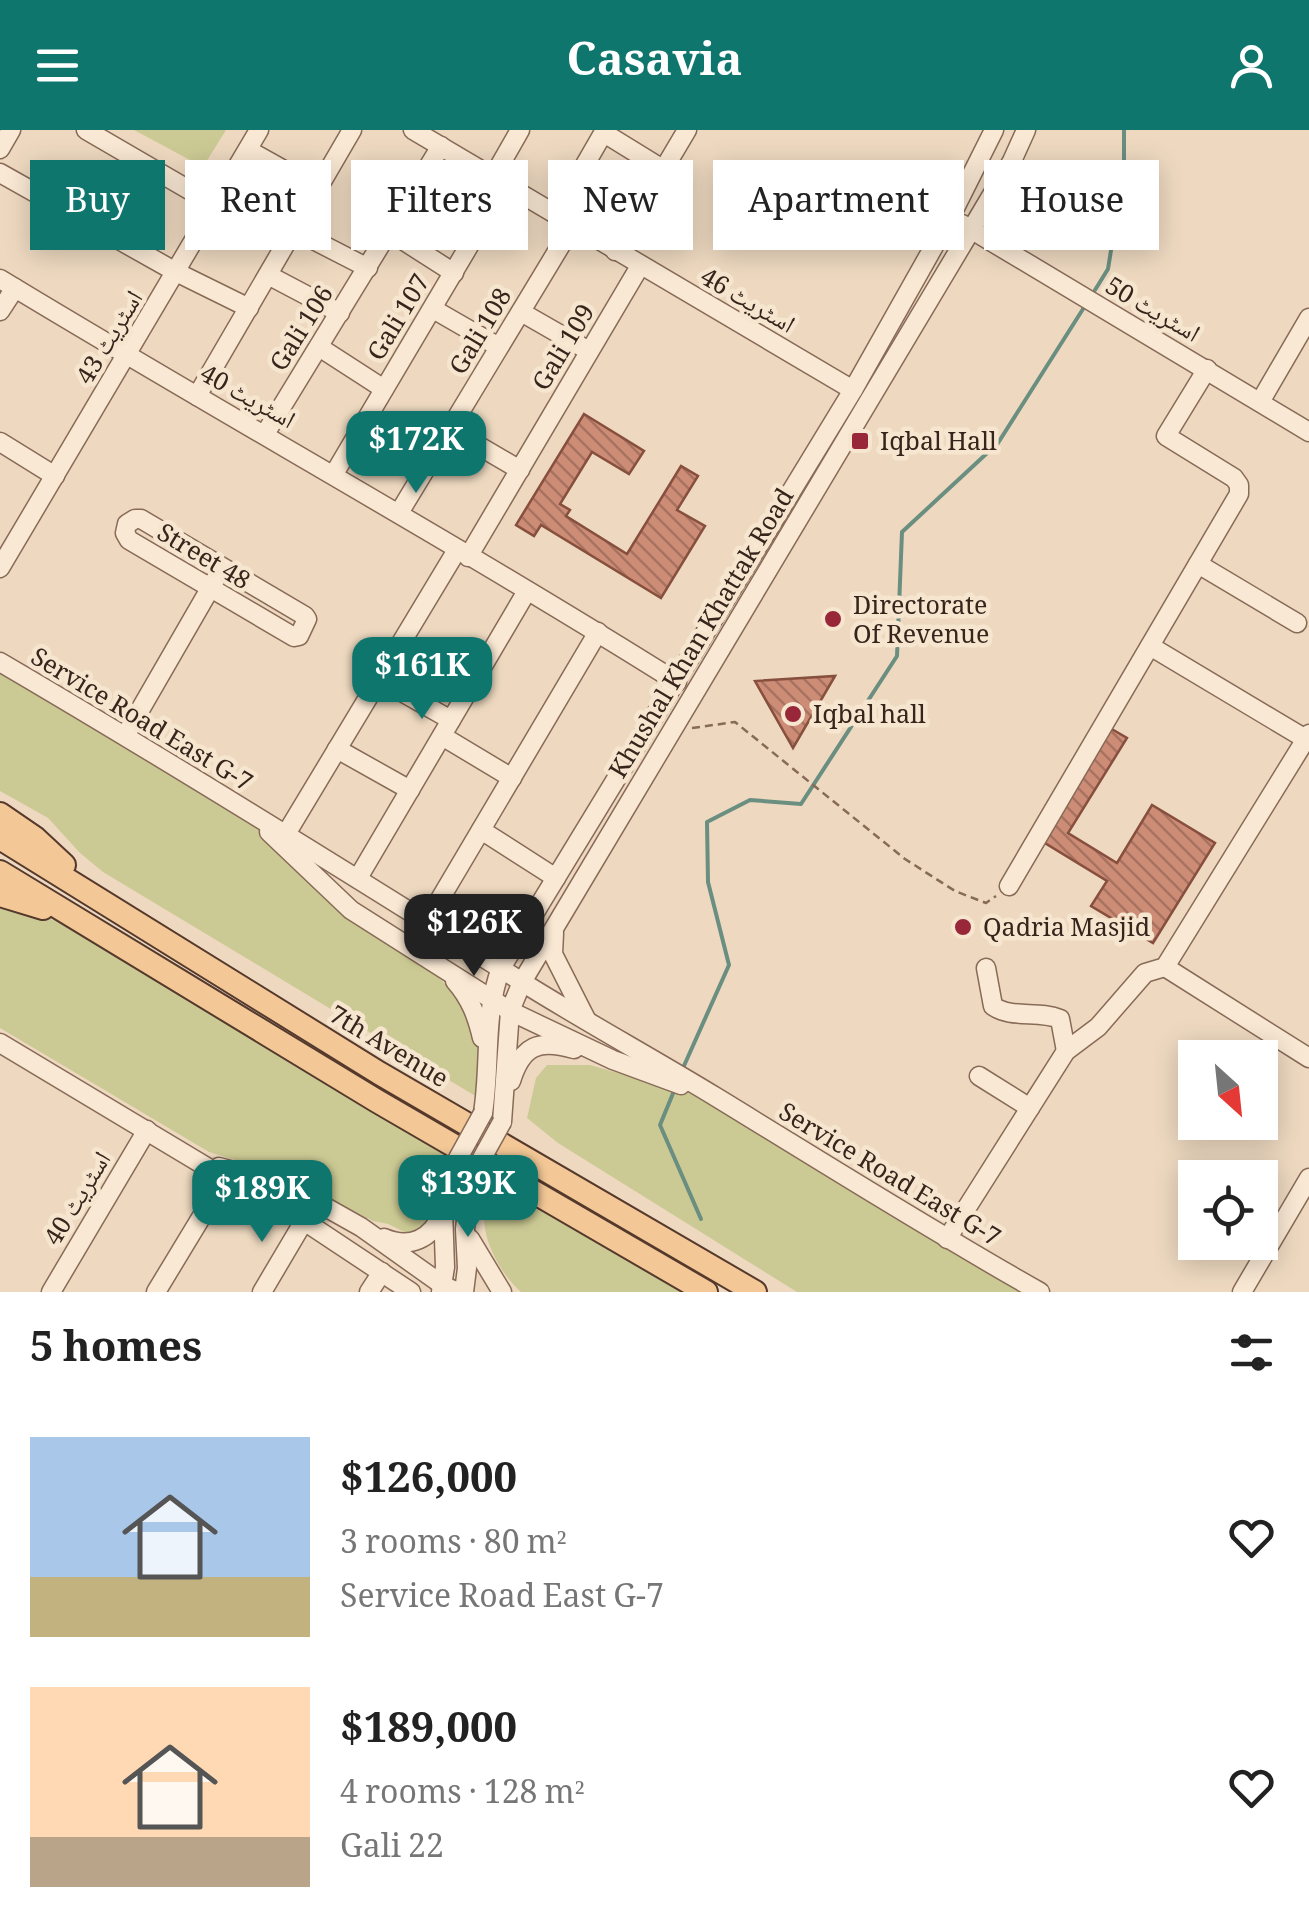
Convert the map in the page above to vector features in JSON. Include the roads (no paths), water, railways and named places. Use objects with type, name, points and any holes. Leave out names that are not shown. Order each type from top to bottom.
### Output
[{"type":"main road","points":[[0,814],[35,838],[100,899]]},
{"type":"main road","name":"7th Avenue","points":[[0,838],[379,1073],[755,1292]]},
{"type":"main road","points":[[0,872],[377,1101],[706,1292]]},
{"type":"main road","points":[[0,894],[75,918]]},
{"type":"street","points":[[0,149],[11,130]]},
{"type":"street","points":[[86,130],[185,188]]},
{"type":"street","name":"اسٹریٹ 43","points":[[242,160],[260,130]]},
{"type":"street","points":[[331,166],[352,130]]},
{"type":"street","name":"Gali 107","points":[[507,160],[520,130]]},
{"type":"street","points":[[670,160],[687,130]]},
{"type":"street","name":"Khushal Khan Khattak Road","points":[[964,190],[994,130]]},
{"type":"street","name":"Khushal Khan Khattak Road","points":[[452,1290],[444,1210],[451,1171],[482,1113],[488,1083],[490,997],[500,968],[677,682],[741,597],[972,230],[1026,130]]},
{"type":"street","points":[[587,160],[604,131],[649,160]]},
{"type":"street","name":"اسٹریٹ 46","points":[[428,136],[465,160]]},
{"type":"street","name":"Gali 106","points":[[418,160],[428,136]]},
{"type":"street","points":[[248,150],[266,160]]},
{"type":"street","points":[[0,173],[176,272],[249,308]]},
{"type":"street","name":"اسٹریٹ 50","points":[[964,225],[1309,432]]},
{"type":"street","points":[[331,249],[368,268]]},
{"type":"street","name":"اسٹریٹ 43","points":[[0,568],[189,250]]},
{"type":"street","points":[[197,396],[283,250]]},
{"type":"street","name":"Gali 106","points":[[265,434],[379,250]]},
{"type":"street","points":[[419,250],[454,272]]},
{"type":"street","name":"Gali 107","points":[[334,474],[465,250]]},
{"type":"street","name":"Gali 108","points":[[399,514],[558,250]]},
{"type":"street","name":"Khushal Khan Khattak Road","points":[[465,1230],[471,1178],[503,1114],[510,1011],[522,982],[672,730],[931,250]]},
{"type":"street","name":"اسٹریٹ 46","points":[[615,251],[853,390]]},
{"type":"street","name":"Gali 109","points":[[286,834],[379,680],[520,470],[640,266]]},
{"type":"street","points":[[268,276],[340,314]]},
{"type":"street","points":[[0,311],[8,283]]},
{"type":"street","name":"اسٹریٹ 40","points":[[8,283],[677,682]]},
{"type":"street","points":[[433,308],[499,348]]},
{"type":"street","points":[[521,312],[589,351]]},
{"type":"street","points":[[1260,402],[1309,318]]},
{"type":"street","points":[[319,348],[384,388]]},
{"type":"street","points":[[1009,886],[1239,494],[1234,478],[1166,436],[1206,369]]},
{"type":"street","points":[[450,429],[520,470]]},
{"type":"street","points":[[0,442],[55,476]]},
{"type":"street","name":"Street 48","points":[[142,519],[223,567],[307,620],[297,638],[128,540],[124,533],[127,524],[142,519]]},
{"type":"street","points":[[1198,564],[1297,622]]},
{"type":"street","points":[[126,736],[223,567]]},
{"type":"street","points":[[358,878],[527,591]]},
{"type":"street","points":[[427,921],[598,632]]},
{"type":"street","points":[[947,1239],[1066,1050],[1098,1027],[1145,973],[1165,968],[1308,738],[1150,646]]},
{"type":"street","name":"Service Road East G-7","points":[[0,662],[522,982],[1040,1292]]},
{"type":"street","points":[[379,680],[512,778]]},
{"type":"street","points":[[337,749],[410,790]]},
{"type":"street","name":"Service Road East G-7","points":[[257,820],[350,910],[510,1011],[613,1060],[715,1096]]},
{"type":"street","points":[[481,830],[556,878]]},
{"type":"street","points":[[554,927],[553,954],[586,1020]]},
{"type":"street","points":[[440,964],[466,994],[478,1018],[488,1083]]},
{"type":"street","points":[[986,968],[993,1006],[1000,1011],[1048,1014],[1060,1019],[1066,1050]]},
{"type":"street","points":[[1165,968],[1309,1058]]},
{"type":"street","points":[[0,1042],[304,1222],[410,1292]]},
{"type":"street","points":[[503,1114],[521,1056],[534,1047],[562,1046],[613,1060]]},
{"type":"street","points":[[978,1076],[1030,1108]]},
{"type":"street","name":"اسٹریٹ 40","points":[[54,1291],[147,1130]]},
{"type":"street","points":[[200,1162],[288,1186],[360,1227],[452,1290],[468,1268],[465,1230]]},
{"type":"street","points":[[156,1292],[224,1178]]},
{"type":"street","points":[[1242,1292],[1308,1185]]},
{"type":"street","points":[[360,1227],[394,1242],[416,1242],[432,1233],[444,1210]]},
{"type":"street","points":[[262,1292],[304,1222]]},
{"type":"street","points":[[465,1230],[502,1292]]},
{"type":"street","points":[[369,1292],[382,1272]]},
{"type":"waterway","points":[[1095,290],[1108,269],[1124,170],[1124,130]]},
{"type":"waterway","points":[[683,1068],[729,965],[708,882],[707,822],[750,800],[801,804],[897,656],[902,532],[998,443],[1083,309]]},
{"type":"waterway","points":[[674,1091],[660,1125],[701,1219]]},
{"type":"place","name":"Iqbal Hall","points":[[860,441]]},
{"type":"place","name":"Directorate Of Revenue","points":[[833,619]]},
{"type":"place","name":"Iqbal hall","points":[[793,714]]},
{"type":"place","name":"Qadria Masjid","points":[[963,927]]}]
